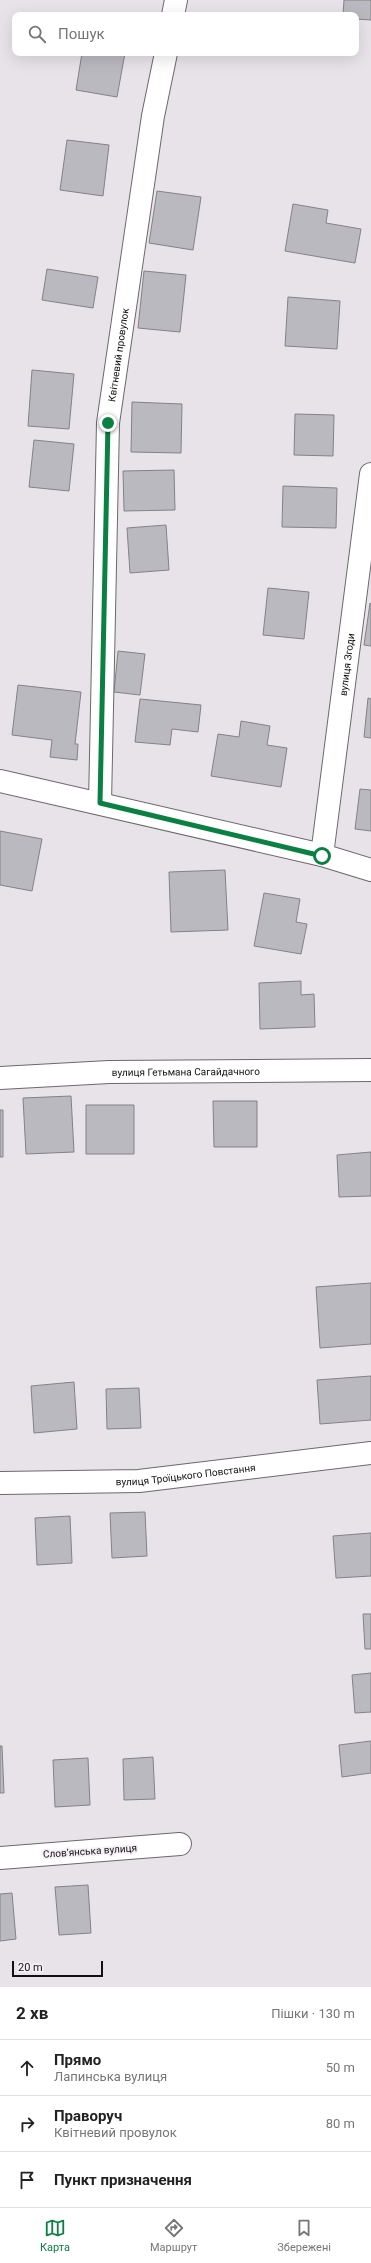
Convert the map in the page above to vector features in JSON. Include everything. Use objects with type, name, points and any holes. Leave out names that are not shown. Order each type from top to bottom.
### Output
[{"type":"street","points":[[174,12],[176,0]]},
{"type":"street","name":"Квітневий провулок","points":[[100,803],[108,423],[153,116],[165,56]]},
{"type":"street","name":"вулиця Згоди","points":[[322,856],[371,474]]},
{"type":"street","points":[[0,781],[100,803],[322,856],[371,870]]},
{"type":"street","name":"вулиця Гетьмана Сагайдачного","points":[[0,1078],[109,1072],[371,1070]]},
{"type":"street","name":"вулиця Троїцького Повстання","points":[[0,1483],[139,1481],[371,1453]]},
{"type":"street","name":"Словʼянська вулиця","points":[[0,1858],[180,1844]]},
{"type":"building","points":[[344,0],[371,0],[371,20],[359,19],[359,12],[343,12]]},
{"type":"building","points":[[82,56],[124,56],[117,97],[76,90]]},
{"type":"building","points":[[67,140],[109,145],[103,196],[60,190]]},
{"type":"building","points":[[157,191],[201,197],[193,250],[149,243]]},
{"type":"building","points":[[293,204],[328,210],[326,223],[361,229],[355,263],[285,251]]},
{"type":"building","points":[[47,269],[98,277],[93,308],[42,300]]},
{"type":"building","points":[[144,271],[186,275],[180,332],[138,328]]},
{"type":"building","points":[[288,297],[340,301],[337,349],[285,346]]},
{"type":"building","points":[[32,370],[74,374],[69,429],[28,426]]},
{"type":"building","points":[[132,402],[182,404],[181,453],[131,452]]},
{"type":"building","points":[[295,414],[334,415],[333,456],[294,455]]},
{"type":"building","points":[[34,440],[74,444],[69,491],[29,487]]},
{"type":"building","points":[[174,470],[175,510],[124,511],[123,471]]},
{"type":"building","points":[[283,486],[337,488],[336,528],[282,527]]},
{"type":"building","points":[[166,525],[169,570],[130,573],[127,528]]},
{"type":"building","points":[[268,588],[309,592],[304,639],[263,635]]},
{"type":"building","points":[[370,603],[371,604],[371,646],[364,645]]},
{"type":"building","points":[[118,651],[145,654],[140,695],[114,692]]},
{"type":"building","points":[[18,685],[81,692],[75,744],[78,744],[77,760],[50,757],[52,740],[12,735]]},
{"type":"building","points":[[368,698],[371,699],[371,738],[364,737]]},
{"type":"building","points":[[140,699],[201,705],[198,732],[172,729],[170,745],[135,742]]},
{"type":"building","points":[[241,721],[270,726],[267,745],[287,748],[281,787],[211,776],[218,734],[239,737]]},
{"type":"building","points":[[360,789],[371,790],[371,831],[355,829]]},
{"type":"building","points":[[0,831],[42,839],[32,891],[0,885]]},
{"type":"building","points":[[225,870],[228,930],[171,932],[169,872]]},
{"type":"building","points":[[264,893],[300,899],[296,922],[307,924],[301,954],[254,946]]},
{"type":"building","points":[[301,981],[301,995],[314,994],[315,1027],[260,1029],[259,983]]},
{"type":"building","points":[[71,1096],[74,1152],[26,1154],[23,1098]]},
{"type":"building","points":[[213,1101],[257,1101],[257,1147],[214,1147]]},
{"type":"building","points":[[86,1105],[134,1105],[134,1154],[86,1154]]},
{"type":"building","points":[[0,1110],[3,1110],[3,1157],[0,1157]]},
{"type":"building","points":[[371,1152],[371,1196],[339,1197],[337,1155]]},
{"type":"building","points":[[371,1283],[371,1344],[320,1348],[316,1287]]},
{"type":"building","points":[[371,1376],[371,1420],[320,1424],[317,1380]]},
{"type":"building","points":[[74,1382],[77,1429],[34,1433],[31,1386]]},
{"type":"building","points":[[139,1388],[141,1428],[107,1429],[106,1389]]},
{"type":"building","points":[[145,1512],[147,1556],[112,1558],[110,1513]]},
{"type":"building","points":[[70,1516],[72,1563],[37,1565],[35,1518]]},
{"type":"building","points":[[371,1533],[371,1576],[336,1578],[333,1536]]},
{"type":"building","points":[[363,1614],[371,1614],[371,1649],[365,1649]]},
{"type":"building","points":[[371,1673],[371,1712],[355,1713],[352,1675]]},
{"type":"building","points":[[371,1741],[371,1773],[342,1777],[339,1745]]},
{"type":"building","points":[[0,1746],[2,1746],[4,1793],[0,1793]]},
{"type":"building","points":[[153,1757],[155,1799],[124,1800],[123,1759]]},
{"type":"building","points":[[88,1758],[90,1805],[55,1807],[53,1760]]},
{"type":"building","points":[[88,1885],[91,1933],[59,1935],[55,1887]]},
{"type":"building","points":[[12,1893],[16,1939],[0,1941],[0,1894]]},
{"type":"route","points":[[108,423],[100,803],[322,856]]}]
